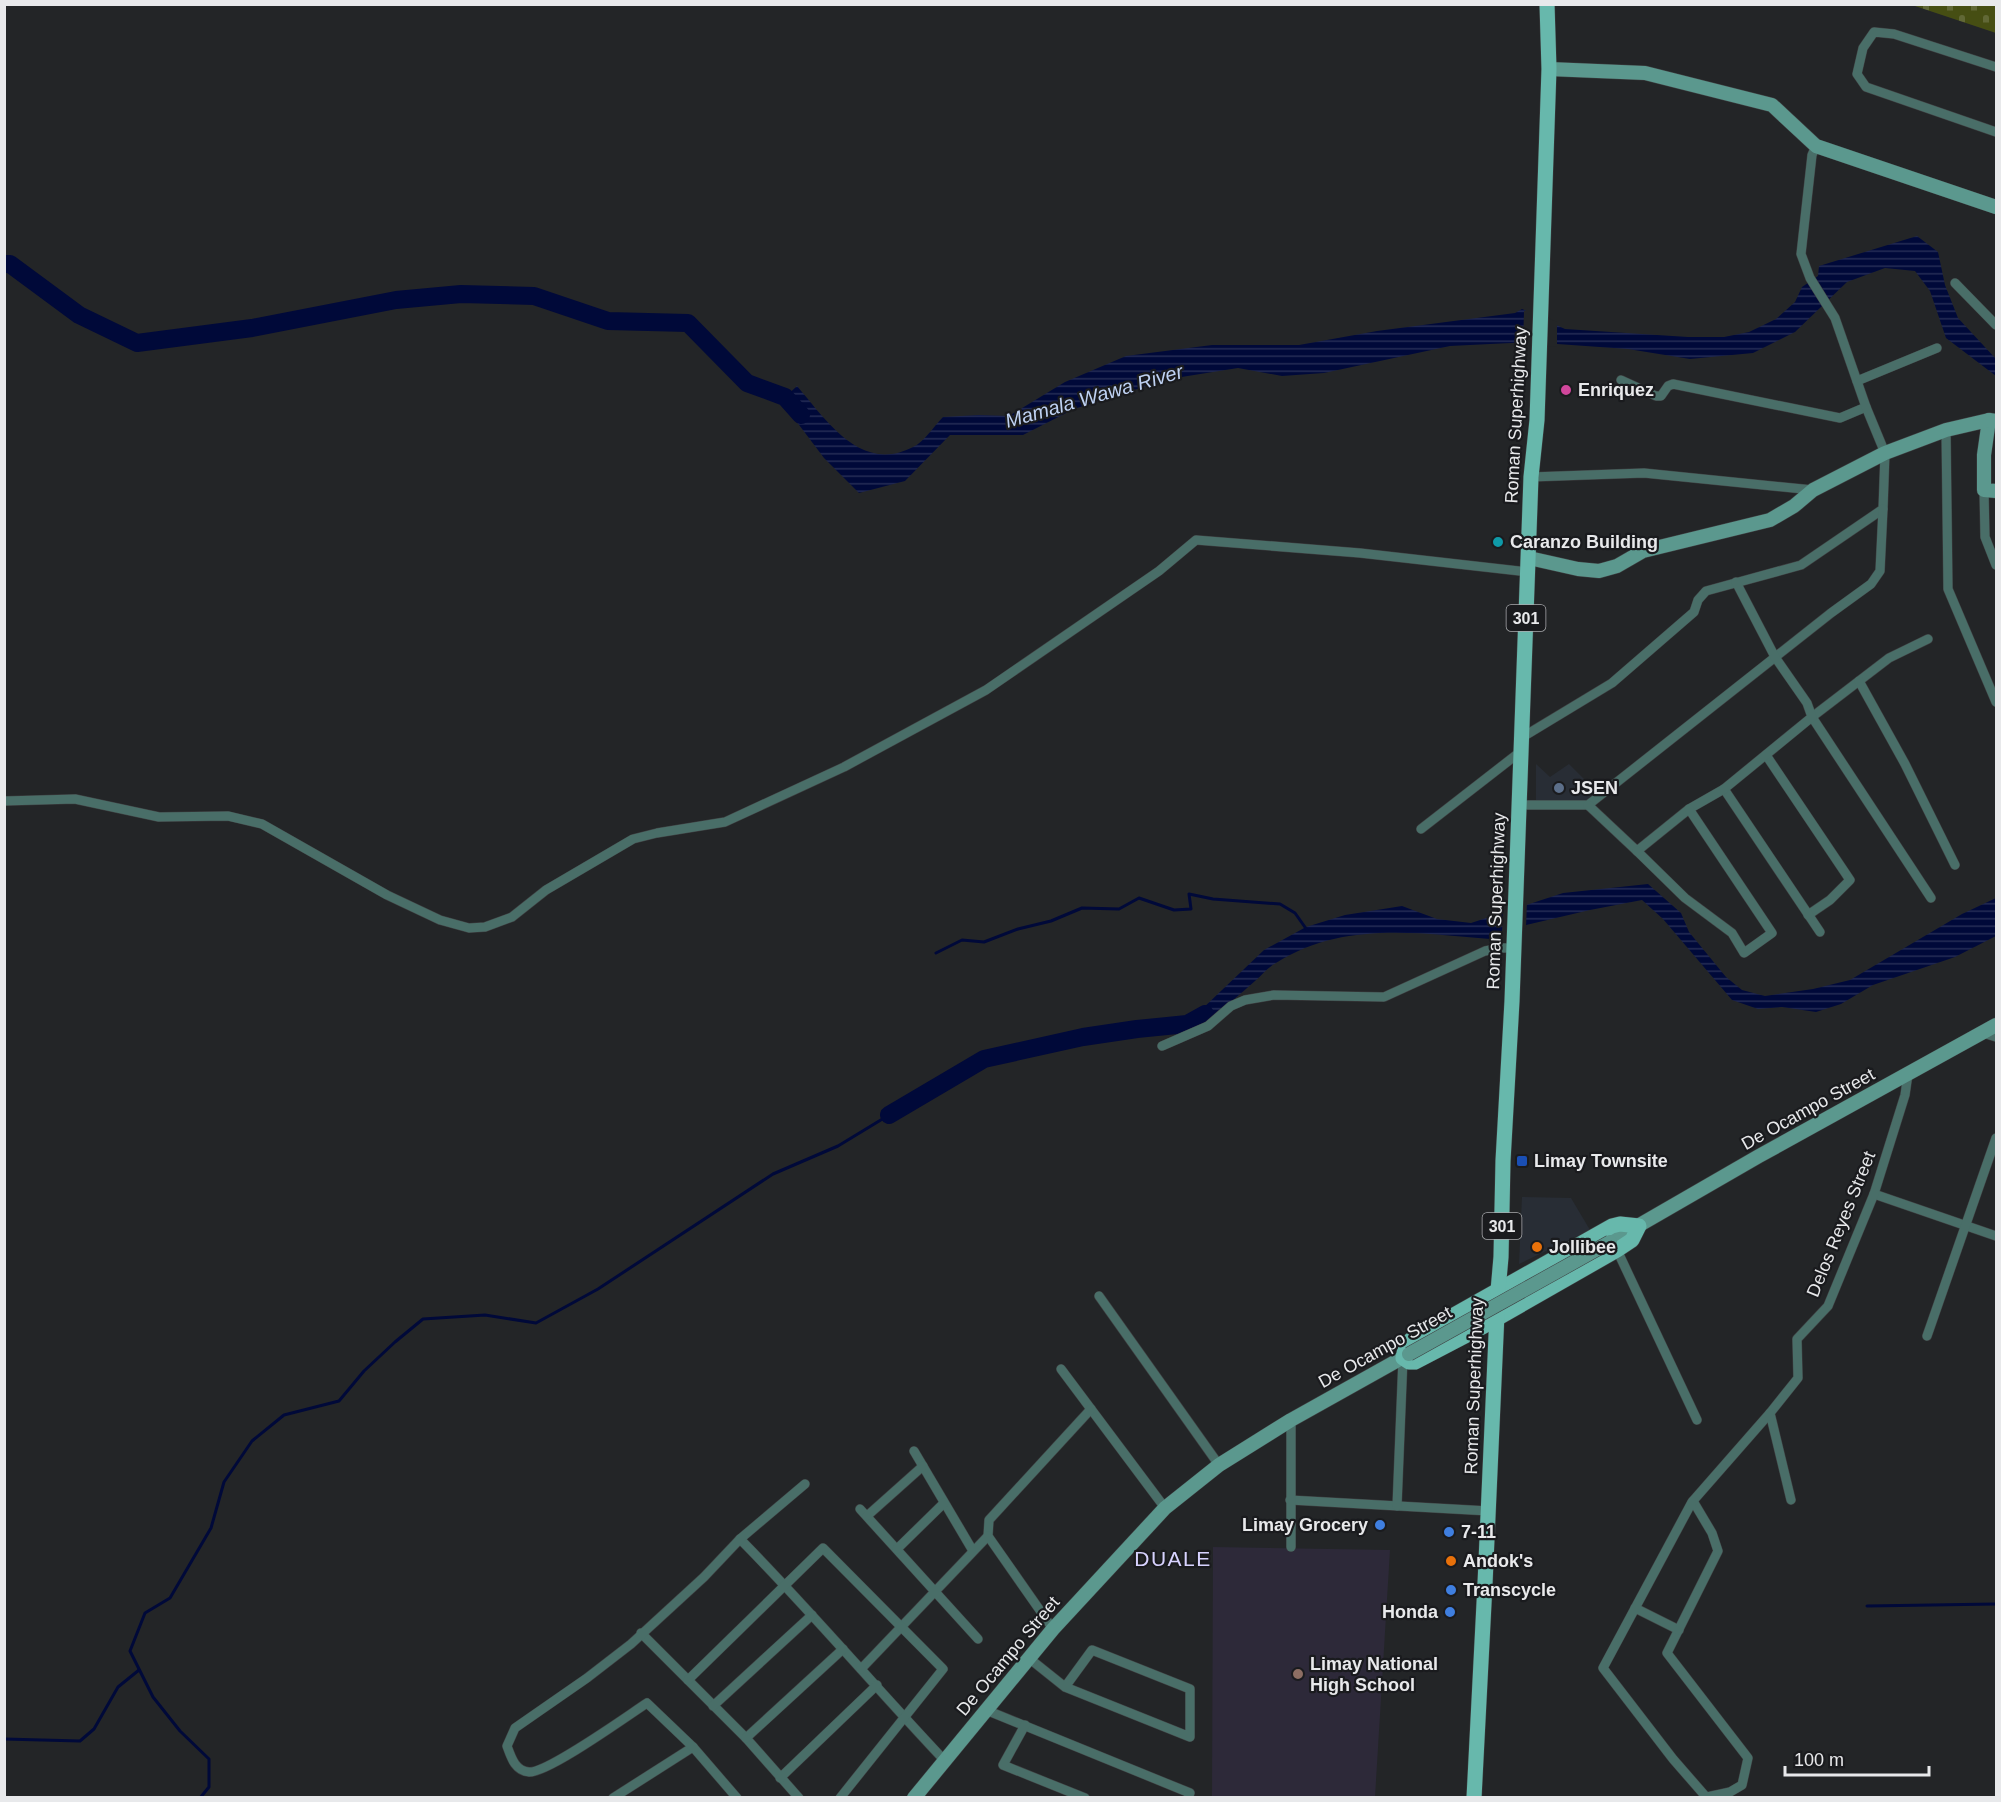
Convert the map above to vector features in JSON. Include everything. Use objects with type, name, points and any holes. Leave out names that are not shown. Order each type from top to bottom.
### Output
[{"type":"main road","name":"Roman Superhighway","points":[[1474,1797],[1498,1291],[1502,1257],[1503,1161],[1528,565],[1540,362],[1549,69],[1547,4]]},
{"type":"main road","points":[[1612,1226],[1639,1226],[1632,1240],[1614,1246],[1497,1318],[1415,1362],[1410,1362],[1406,1356],[1407,1342],[1612,1226]]},
{"type":"street","points":[[1996,67],[1894,34],[1874,32],[1863,48],[1857,74],[1866,87],[1996,132]]},
{"type":"street","points":[[1549,69],[1645,73],[1772,105],[1816,146],[1996,207]]},
{"type":"street","points":[[1518,805],[1588,805],[1871,584],[1880,571],[1885,453],[1866,407],[1835,318],[1810,278],[1801,254],[1812,155],[1816,146]]},
{"type":"street","points":[[1955,283],[1996,325]]},
{"type":"street","points":[[1857,381],[1936,348]]},
{"type":"street","points":[[1621,380],[1656,396],[1661,396],[1672,384],[1840,418],[1866,407]]},
{"type":"street","points":[[4,801],[75,799],[159,817],[228,816],[245,819],[262,824],[387,895],[440,920],[469,928],[485,927],[512,917],[546,890],[633,839],[657,832],[692,829],[725,822],[844,767],[986,690],[1159,571],[1196,540],[1599,571],[1617,566],[1642,551],[1770,520],[1794,506],[1813,490],[1885,453],[1946,430],[1993,421],[1984,455],[1990,490],[1985,537],[1996,565]]},
{"type":"street","points":[[1946,430],[1948,589],[1996,702]]},
{"type":"street","points":[[1532,477],[1644,473],[1813,490]]},
{"type":"street","points":[[1421,829],[1521,745],[1612,683],[1694,612],[1698,600],[1706,591],[1801,565],[1883,509]]},
{"type":"street","points":[[1736,582],[1775,657],[1807,703],[1812,717],[1931,898]]},
{"type":"street","points":[[1636,851],[1689,809],[1724,789],[1812,717],[1890,658],[1928,639]]},
{"type":"street","points":[[1859,681],[1905,764],[1955,865]]},
{"type":"street","points":[[1766,754],[1850,880],[1830,900],[1808,915]]},
{"type":"street","points":[[1724,789],[1820,932]]},
{"type":"street","points":[[1588,805],[1685,898],[1732,933],[1744,953],[1772,933],[1689,809]]},
{"type":"street","points":[[1162,1046],[1208,1026],[1231,1006],[1245,1000],[1274,995],[1384,997],[1514,940]]},
{"type":"street","name":"De Ocampo Street","points":[[1639,1226],[1996,1025]]},
{"type":"street","points":[[1983,1033],[1996,1037]]},
{"type":"street","name":"Delos Reyes Street","points":[[1770,1413],[1798,1378],[1797,1339],[1828,1306],[1874,1194],[1905,1095],[1908,1074]]},
{"type":"street","points":[[1927,1336],[1996,1138]]},
{"type":"street","points":[[1874,1194],[1996,1236]]},
{"type":"street","points":[[1614,1246],[1697,1420]]},
{"type":"street","name":"De Ocampo Street","points":[[914,1797],[1053,1629],[1165,1508],[1219,1465],[1291,1420],[1406,1356],[1614,1246]]},
{"type":"street","points":[[1099,1296],[1219,1465]]},
{"type":"street","points":[[1397,1506],[1406,1356]]},
{"type":"street","points":[[1061,1369],[1165,1508]]},
{"type":"street","points":[[1053,1629],[988,1536],[989,1521],[1091,1409]]},
{"type":"street","points":[[1770,1413],[1791,1500]]},
{"type":"street","points":[[1693,1501],[1712,1533],[1718,1551],[1667,1653],[1748,1758],[1742,1785],[1730,1792],[1707,1797],[1673,1759],[1603,1668],[1693,1501],[1770,1413]]},
{"type":"street","points":[[1291,1420],[1291,1547]]},
{"type":"street","points":[[914,1451],[974,1551]]},
{"type":"street","points":[[867,1516],[923,1466]]},
{"type":"street","points":[[737,1797],[693,1747],[647,1703],[554,1763],[532,1773],[521,1770],[512,1761],[507,1746],[515,1728],[587,1678],[630,1644],[704,1577],[740,1539],[805,1484]]},
{"type":"street","points":[[1290,1500],[1489,1511]]},
{"type":"street","points":[[897,1549],[944,1503]]},
{"type":"street","points":[[860,1509],[978,1639]]},
{"type":"street","points":[[861,1669],[988,1536]]},
{"type":"street","points":[[740,1539],[785,1585],[945,1761]]},
{"type":"street","points":[[688,1680],[823,1548],[944,1669],[840,1797]]},
{"type":"street","points":[[1635,1608],[1679,1630]]},
{"type":"street","points":[[713,1706],[812,1615]]},
{"type":"street","points":[[641,1633],[746,1738],[799,1797]]},
{"type":"street","points":[[746,1738],[843,1649]]},
{"type":"street","points":[[1030,1659],[1065,1687],[1190,1737],[1190,1689],[1092,1650],[1065,1687]]},
{"type":"street","points":[[780,1778],[877,1685]]},
{"type":"street","points":[[986,1710],[1190,1792],[1188,1797]]},
{"type":"street","points":[[1025,1725],[1003,1765],[1085,1797]]},
{"type":"street","points":[[618,1796],[693,1747]]},
{"type":"shaded area","points":[[1536,764],[1550,777],[1569,764],[1595,790],[1587,801],[1536,800]]},
{"type":"shaded area","name":"Jollibee","points":[[1522,1197],[1571,1198],[1590,1230],[1519,1264]]},
{"type":"shaded area","name":"Limay National High School","points":[[1213,1547],[1390,1550],[1375,1797],[1212,1798]]},
{"type":"green space","points":[[1912,5],[1996,5],[1996,33]]},
{"type":"water","name":"Mamala Wawa River","points":[[1917,236],[1938,252],[1945,285],[1958,318],[1996,359],[1996,376],[1946,338],[1930,291],[1915,271],[1885,268],[1847,282],[1795,332],[1753,353],[1690,359],[1628,349],[1529,342],[1450,346],[1324,373],[1282,376],[1238,368],[1169,379],[1074,409],[1023,435],[950,435],[905,481],[859,493],[824,458],[781,401],[797,386],[820,414],[847,440],[861,449],[877,454],[894,454],[917,445],[943,417],[1009,416],[1065,382],[1126,356],[1212,345],[1299,345],[1377,331],[1515,313],[1522,309],[1565,329],[1688,337],[1724,337],[1749,332],[1776,319],[1795,302],[1802,287],[1818,276],[1819,266]]},
{"type":"water","points":[[1648,884],[1681,913],[1689,932],[1726,977],[1742,990],[1765,996],[1813,989],[1850,980],[1962,914],[1996,898],[1996,936],[1955,957],[1873,985],[1841,1004],[1816,1012],[1782,1007],[1758,1009],[1732,1000],[1663,919],[1642,900],[1501,931],[1490,939],[1435,934],[1380,933],[1353,935],[1327,941],[1301,950],[1273,965],[1222,1009],[1185,1032],[1183,1019],[1201,1010],[1264,950],[1306,927],[1345,915],[1402,906],[1437,919],[1471,923],[1563,893]]},
{"type":"pier","points":[[1524,311],[1534,311],[1557,322],[1557,347],[1523,345]]},
{"type":"pier","points":[[1527,901],[1526,928],[1502,932],[1503,909]]},
{"type":"waterway","points":[[4,264],[10,264],[79,315],[137,343],[252,328],[396,300],[461,294],[534,296],[608,321],[688,323],[747,383],[785,397],[801,415]]},
{"type":"waterway","points":[[936,953],[962,940],[984,942],[1018,929],[1051,921],[1082,908],[1119,909],[1139,898],[1174,910],[1191,909],[1189,894],[1213,899],[1280,904],[1295,913],[1307,930]]},
{"type":"waterway","points":[[889,1115],[984,1059],[1083,1037],[1187,1024],[1205,1014]]},
{"type":"waterway","points":[[200,1798],[209,1787],[209,1759],[180,1731],[153,1697],[130,1651],[145,1613],[170,1598],[211,1528],[224,1482],[252,1441],[284,1415],[339,1401],[364,1371],[423,1319],[485,1315],[536,1323],[598,1289],[773,1174],[838,1146],[889,1115]]},
{"type":"waterway","points":[[1867,1606],[1996,1604]]},
{"type":"waterway","points":[[4,1739],[80,1741],[94,1729],[118,1687],[139,1670]]},
{"type":"place","name":"Enriquez","points":[[1566,390]]},
{"type":"place","name":"Caranzo Building","points":[[1498,542]]},
{"type":"place","name":"JSEN","points":[[1559,788]]},
{"type":"place","name":"Limay Townsite","points":[[1522,1161]]},
{"type":"place","name":"Jollibee","points":[[1537,1247]]},
{"type":"place","name":"Limay Grocery","points":[[1380,1525]]},
{"type":"place","name":"7-11","points":[[1449,1532]]},
{"type":"place","name":"Andok's","points":[[1451,1561]]},
{"type":"place","name":"Transcycle","points":[[1451,1590]]},
{"type":"place","name":"Honda","points":[[1450,1612]]},
{"type":"place","name":"Limay National High School","points":[[1298,1674]]},
{"type":"district","name":"DUALE","points":[[1173,1558]]}]
